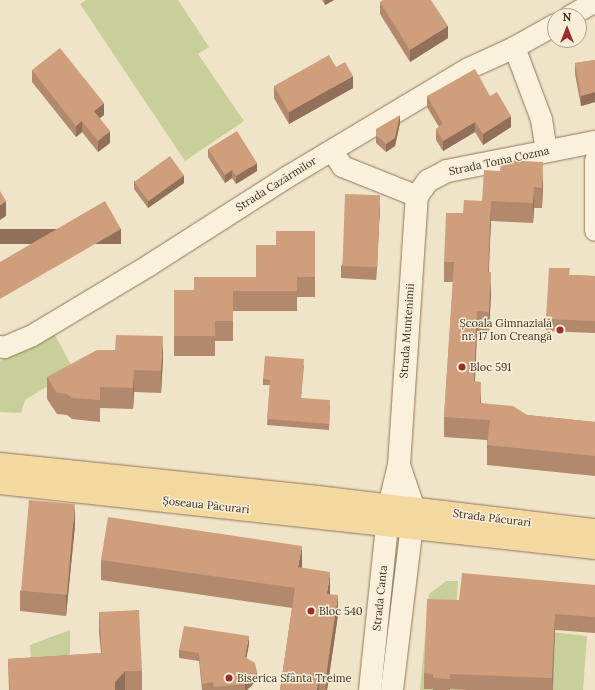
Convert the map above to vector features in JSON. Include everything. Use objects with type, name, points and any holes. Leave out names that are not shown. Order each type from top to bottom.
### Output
[{"type":"main road","name":"Șoseaua Păcurari","points":[[0,464],[388,515]]},
{"type":"main road","name":"Șoseaua Păcurari","points":[[0,483],[413,517]]},
{"type":"main road","name":"Strada Păcurari","points":[[413,517],[595,530]]},
{"type":"main road","name":"Strada Păcurari","points":[[413,517],[595,548]]},
{"type":"street","name":"Strada Cazărmilor","points":[[578,8],[595,1]]},
{"type":"street","name":"Strada Cazărmilor","points":[[0,346],[4,347],[32,335],[468,68],[514,47],[547,25]]},
{"type":"street","points":[[514,47],[540,119],[546,150]]},
{"type":"street","name":"Strada Toma Cozma","points":[[417,196],[428,181],[447,171],[546,150],[595,142]]},
{"type":"street","points":[[332,150],[342,166],[417,196]]},
{"type":"street","points":[[594,230],[595,160]]},
{"type":"street","name":"Strada Muntenimii","points":[[388,515],[399,465],[417,196]]},
{"type":"street","name":"Strada Muntenimii","points":[[399,465],[413,517]]},
{"type":"street","name":"Strada Canta","points":[[370,690],[388,515]]},
{"type":"street","name":"Strada Canta","points":[[392,690],[413,517]]},
{"type":"green space","points":[[86,0],[178,0],[209,47],[198,54],[244,121],[185,161],[80,4]]},
{"type":"green space","points":[[52,330],[74,370],[25,400],[21,413],[0,412],[0,361]]},
{"type":"green space","points":[[446,581],[458,581],[456,612],[535,630],[587,636],[583,690],[420,690],[429,594]]},
{"type":"green space","points":[[70,630],[70,671],[32,673],[30,645]]},
{"type":"building","points":[[383,0],[431,0],[448,26],[410,50],[380,2]]},
{"type":"building","points":[[60,48],[104,103],[94,111],[110,131],[98,141],[82,121],[76,126],[32,70]]},
{"type":"building","points":[[329,55],[336,67],[345,62],[353,76],[289,112],[274,86]]},
{"type":"building","points":[[595,60],[595,92],[581,96],[575,63]]},
{"type":"building","points":[[475,69],[490,96],[497,92],[511,116],[483,134],[475,122],[443,141],[436,129],[443,124],[427,96]]},
{"type":"building","points":[[400,115],[395,138],[386,144],[376,135],[376,129]]},
{"type":"building","points":[[237,131],[257,163],[236,176],[232,170],[225,175],[208,149]]},
{"type":"building","points":[[170,156],[184,175],[149,201],[134,182]]},
{"type":"building","points":[[501,160],[543,162],[542,188],[534,187],[533,203],[491,201],[488,272],[491,272],[489,312],[477,311],[474,381],[481,382],[480,403],[513,406],[527,415],[595,422],[595,456],[487,445],[490,420],[444,417],[454,262],[444,262],[446,213],[463,213],[464,200],[482,201],[484,170],[500,171]]},
{"type":"building","points":[[0,191],[6,201],[0,205]]},
{"type":"building","points":[[345,194],[380,195],[377,267],[342,266]]},
{"type":"building","points":[[105,201],[121,229],[0,299],[0,262]]},
{"type":"building","points":[[276,231],[315,231],[315,277],[297,277],[297,291],[233,291],[233,321],[215,321],[215,336],[174,336],[174,290],[194,290],[194,277],[256,277],[256,245],[276,245]]},
{"type":"building","points":[[549,268],[570,268],[569,275],[595,276],[595,321],[546,319]]},
{"type":"building","points":[[116,335],[163,336],[161,371],[134,370],[133,388],[100,387],[100,400],[72,398],[67,394],[57,393],[47,377],[97,350],[115,350]]},
{"type":"building","points":[[265,356],[304,359],[301,398],[330,400],[329,424],[267,419],[270,380],[263,379]]},
{"type":"building","points":[[29,500],[75,504],[67,595],[21,591]]},
{"type":"building","name":"Bloc 540","points":[[108,517],[302,546],[298,567],[330,572],[327,594],[338,595],[326,676],[319,675],[317,690],[280,690],[295,588],[101,560]]},
{"type":"building","points":[[462,573],[595,585],[595,617],[555,614],[552,678],[450,674],[450,679],[433,678],[433,674],[424,673],[427,599],[459,600]]},
{"type":"building","points":[[139,610],[142,671],[125,671],[115,682],[115,690],[10,690],[8,659],[102,653],[99,612]]},
{"type":"building","points":[[184,626],[249,636],[245,657],[255,663],[257,672],[245,684],[214,687],[213,682],[202,684],[199,653],[179,650]]},
{"type":"place","name":"Școala Gimnazială nr. 17 Ion Creangă","points":[[560,330]]},
{"type":"place","name":"Bloc 591","points":[[462,367]]},
{"type":"place","name":"Bloc 540","points":[[311,611]]},
{"type":"place","name":"Biserica Sfânta Treime","points":[[229,678]]}]
